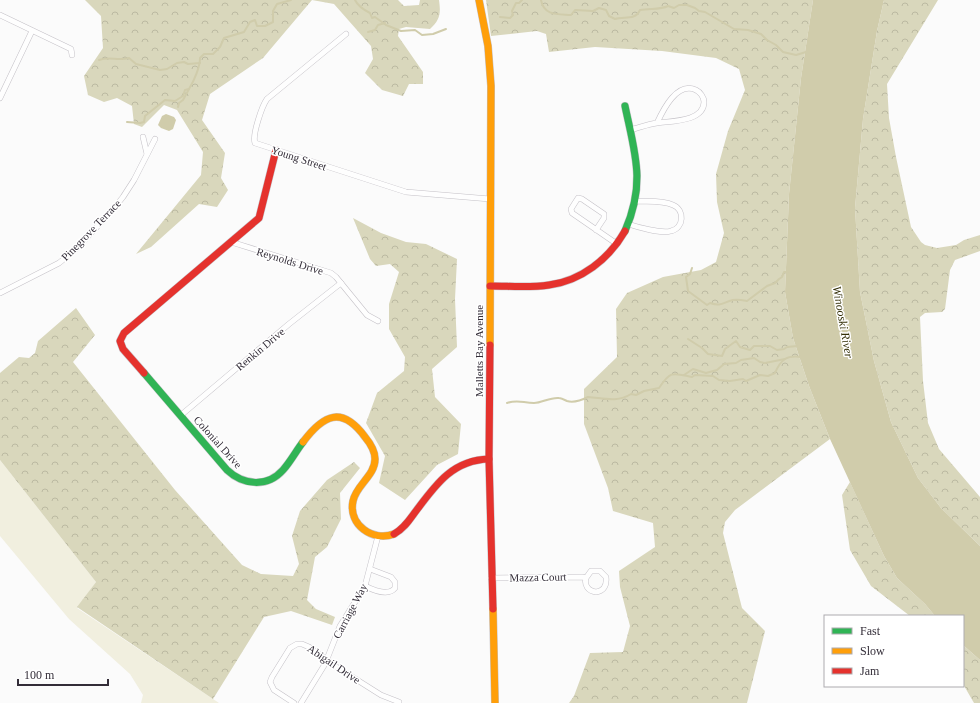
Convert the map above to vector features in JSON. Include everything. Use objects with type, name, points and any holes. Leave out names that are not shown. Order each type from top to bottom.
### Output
[{"type":"street","name":"Malletts Bay Avenue","points":[[479,0],[490,65],[491,86],[490,459],[491,578],[495,703]]},
{"type":"street","points":[[0,15],[71,49],[72,55]]},
{"type":"street","points":[[0,98],[32,31]]},
{"type":"street","name":"Young Street","points":[[346,34],[271,94],[264,102],[254,141],[257,144],[406,192],[490,199]]},
{"type":"street","points":[[630,130],[657,123],[683,120],[694,116],[702,108],[704,102],[702,96],[694,89],[687,88],[679,92],[669,101],[657,123]]},
{"type":"street","points":[[490,286],[541,286],[563,282],[578,276],[593,267],[617,244],[628,224],[636,201],[637,173],[625,106]]},
{"type":"street","points":[[144,137],[147,154]]},
{"type":"street","name":"Pinegrove Terrace","points":[[0,293],[59,263],[75,250],[120,201],[134,180],[155,139]]},
{"type":"street","name":"Colonial Drive","points":[[276,150],[260,214],[256,221],[124,332],[121,338],[121,344],[123,349],[180,416],[230,473],[240,480],[253,483],[270,481],[280,473],[320,423],[337,417],[351,421],[369,444],[375,460],[371,472],[355,494],[353,514],[357,523],[364,530],[378,536]]},
{"type":"street","points":[[596,230],[604,218],[604,214],[582,199],[578,198],[571,209],[571,212],[596,230],[617,244]]},
{"type":"street","points":[[628,224],[646,229],[668,232],[676,229],[681,223],[682,218],[680,212],[678,208],[673,205],[636,201]]},
{"type":"street","name":"Reynolds Drive","points":[[231,242],[330,273],[341,283],[367,315],[378,321]]},
{"type":"street","name":"Renkin Drive","points":[[180,416],[289,324],[341,283]]},
{"type":"street","points":[[378,536],[387,536],[400,530],[440,481],[456,467],[474,460],[490,459]]},
{"type":"street","name":"Carriage Way","points":[[301,703],[327,660],[340,626],[364,586],[378,536]]},
{"type":"street","points":[[364,586],[386,593],[395,588],[395,582],[391,577],[370,569]]},
{"type":"street","name":"Mazza Court","points":[[597,570],[605,575],[606,583],[602,590],[593,591],[586,586],[586,578],[591,571],[597,570]]},
{"type":"street","name":"Mazza Court","points":[[491,578],[578,576],[586,578]]},
{"type":"street","name":"Abigail Drive","points":[[294,703],[276,692],[271,685],[272,677],[290,648],[297,644],[302,644],[309,647],[381,695],[398,702]]},
{"type":"shaded area","points":[[0,460],[96,582],[77,608],[219,703],[141,703],[143,695],[130,674],[69,619],[0,536]]},
{"type":"green space","points":[[85,0],[312,0],[263,58],[210,94],[202,120],[225,153],[221,178],[228,190],[217,207],[199,204],[151,247],[136,254],[201,175],[203,152],[177,110],[164,105],[142,127],[134,124],[132,106],[117,98],[104,102],[88,95],[84,76],[103,48],[101,16]]},
{"type":"green space","points":[[312,0],[398,0],[404,6],[419,5],[420,0],[439,0],[440,9],[438,20],[430,29],[406,27],[399,29],[398,36],[423,72],[423,84],[409,84],[403,96],[382,90],[365,73],[373,59],[371,46],[334,4]]},
{"type":"green space","points":[[486,0],[813,0],[801,78],[789,194],[785,292],[793,338],[809,386],[830,439],[735,510],[725,522],[723,533],[742,608],[765,631],[747,703],[569,703],[574,696],[590,653],[623,652],[630,626],[620,587],[619,571],[655,547],[653,523],[613,511],[608,488],[584,424],[584,389],[617,357],[616,309],[627,293],[663,277],[701,270],[716,262],[724,233],[717,202],[716,174],[728,131],[745,90],[739,69],[716,58],[662,51],[595,47],[549,52],[546,34],[537,31],[491,36]]},
{"type":"green space","points":[[884,0],[938,0],[887,84],[889,118],[911,227],[921,242],[925,245],[937,248],[956,245],[964,240],[980,235],[980,251],[955,260],[950,270],[945,309],[942,312],[925,313],[920,317],[923,381],[928,423],[939,449],[980,497],[980,546],[941,508],[918,478],[891,422],[874,361],[860,292],[855,208],[863,119],[877,31]]},
{"type":"green space","points":[[353,218],[381,233],[406,242],[426,244],[457,259],[455,299],[457,347],[432,369],[435,397],[461,424],[458,454],[437,465],[405,500],[379,483],[385,456],[366,423],[377,393],[404,371],[405,357],[389,329],[389,304],[399,272],[390,264],[376,266],[370,259]]},
{"type":"green space","points":[[76,308],[95,335],[73,362],[175,490],[242,565],[261,574],[293,576],[299,564],[292,536],[300,511],[327,480],[354,462],[360,468],[340,493],[341,519],[327,547],[315,557],[307,600],[316,609],[335,617],[332,625],[291,611],[264,617],[213,699],[77,607],[96,582],[0,460],[0,373],[19,357],[29,358],[35,353],[38,341]]},
{"type":"green space","points":[[850,482],[884,556],[897,578],[925,604],[934,615],[909,615],[871,586],[850,550],[842,495]]},
{"type":"green space","points":[[964,646],[980,660],[980,703],[974,703],[964,686]]},
{"type":"water","name":"Winooski River","points":[[813,0],[884,0],[877,31],[863,119],[855,208],[860,292],[874,361],[891,422],[918,478],[941,508],[980,546],[980,660],[964,646],[964,615],[934,615],[925,604],[897,578],[884,556],[830,439],[809,386],[793,338],[785,292],[789,194],[801,78]]},
{"type":"water","points":[[166,114],[174,117],[176,120],[173,129],[169,131],[158,125],[162,116]]},
{"type":"waterway","points":[[127,122],[144,122],[145,116],[165,100],[175,101],[183,96],[185,90],[189,89],[193,82],[198,70],[200,58],[204,54],[213,54],[220,47],[224,38],[244,32],[250,22],[255,20],[257,26],[265,26],[273,22],[273,11],[277,4],[291,0]]},
{"type":"waterway","points":[[355,0],[361,8],[370,13],[372,18],[375,17],[386,25],[401,31],[415,30],[422,35],[433,34],[446,29]]},
{"type":"waterway","points":[[500,17],[510,18],[513,15],[512,11],[516,3],[519,3],[522,0]]},
{"type":"waterway","points":[[541,0],[548,12],[571,15],[575,10],[593,11],[599,8],[606,10],[609,16],[615,19],[635,16],[640,10],[668,6],[674,8],[679,5],[687,5],[699,11],[705,12],[734,29],[748,30],[761,34],[783,52],[796,55],[806,52]]},
{"type":"waterway","points":[[368,32],[375,30],[378,25],[385,23]]},
{"type":"waterway","points":[[99,60],[106,58],[129,58],[136,64],[160,70],[167,69],[177,63],[200,63]]},
{"type":"waterway","points":[[178,107],[179,103],[183,100],[189,89]]},
{"type":"waterway","points":[[692,268],[690,274],[686,277],[688,291],[707,305],[710,303],[720,304],[735,300],[747,301],[767,286],[775,283],[782,277],[784,272],[788,272]]},
{"type":"waterway","points":[[688,339],[708,354],[722,356],[725,349],[736,341],[740,347],[750,350],[754,346],[770,346],[777,350],[797,346]]},
{"type":"waterway","points":[[507,403],[517,401],[537,403],[556,398],[572,402],[588,397],[615,399],[626,397],[631,394],[636,395],[644,391],[659,388],[667,378],[673,374],[681,374],[692,377],[695,375],[713,376],[719,380],[730,381],[743,379],[746,381],[760,375],[768,376],[775,373],[782,361],[788,357],[801,357]]},
{"type":"waterway","points":[[684,375],[693,369],[706,373],[717,370],[724,364],[736,363],[741,360],[754,358],[765,363],[785,359]]},
{"type":"traffic: fast","points":[[625,106],[635,154],[637,183],[631,214],[625,231]]},
{"type":"traffic: fast","points":[[144,373],[227,470],[240,479],[262,482],[277,476],[286,467],[303,442]]},
{"type":"traffic: slow","points":[[479,0],[488,46],[491,86],[490,345]]},
{"type":"traffic: slow","points":[[303,442],[318,425],[333,417],[349,421],[357,427],[370,444],[375,459],[369,476],[355,495],[352,510],[354,517],[358,524],[370,533],[378,536],[394,534]]},
{"type":"traffic: slow","points":[[493,609],[495,703]]},
{"type":"traffic: jam","points":[[144,373],[123,349],[120,341],[124,333],[259,218],[276,150]]},
{"type":"traffic: jam","points":[[490,286],[542,286],[561,283],[572,279],[593,267],[611,251],[625,231]]},
{"type":"traffic: jam","points":[[490,345],[489,459],[493,609]]},
{"type":"traffic: jam","points":[[394,534],[405,525],[436,485],[445,477],[464,464],[489,459]]}]
